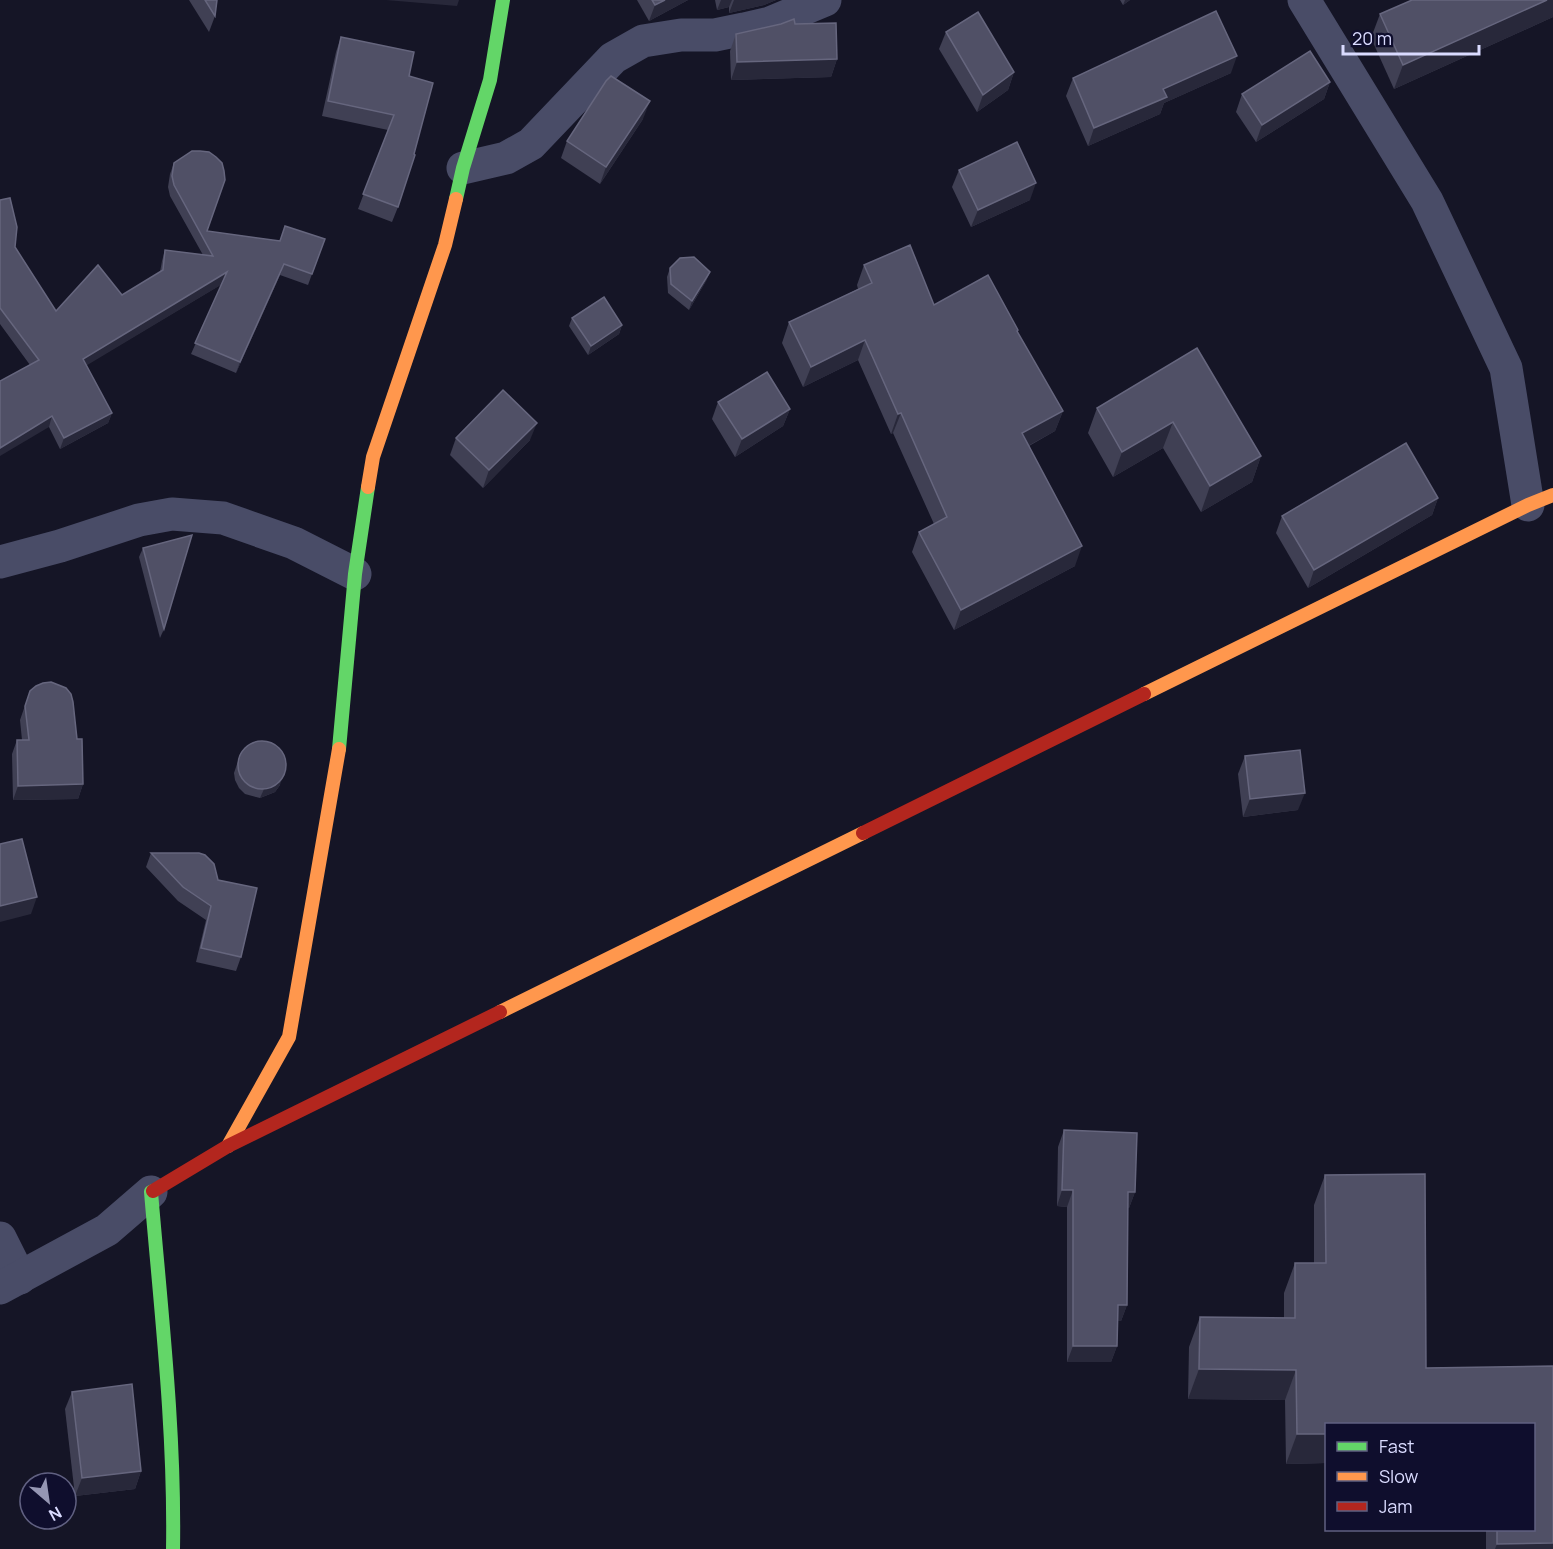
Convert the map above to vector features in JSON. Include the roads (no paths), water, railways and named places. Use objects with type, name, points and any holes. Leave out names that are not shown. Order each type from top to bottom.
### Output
[{"type":"main road","points":[[228,1146],[289,1036],[341,739],[355,574],[374,457],[446,245],[463,168],[490,81],[503,0]]},
{"type":"main road","points":[[173,1549],[174,1492],[152,1192],[228,1146],[1540,500]]},
{"type":"street","points":[[463,168],[506,158],[531,144],[613,58],[644,41],[681,35],[715,35],[744,29],[770,23],[825,0]]},
{"type":"street","points":[[1304,0],[1427,201],[1506,368],[1540,500]]},
{"type":"street","points":[[0,562],[60,546],[139,520],[172,514],[223,518],[294,543],[355,574]]},
{"type":"street","points":[[0,1238],[10,1283],[106,1230],[152,1192]]}]
